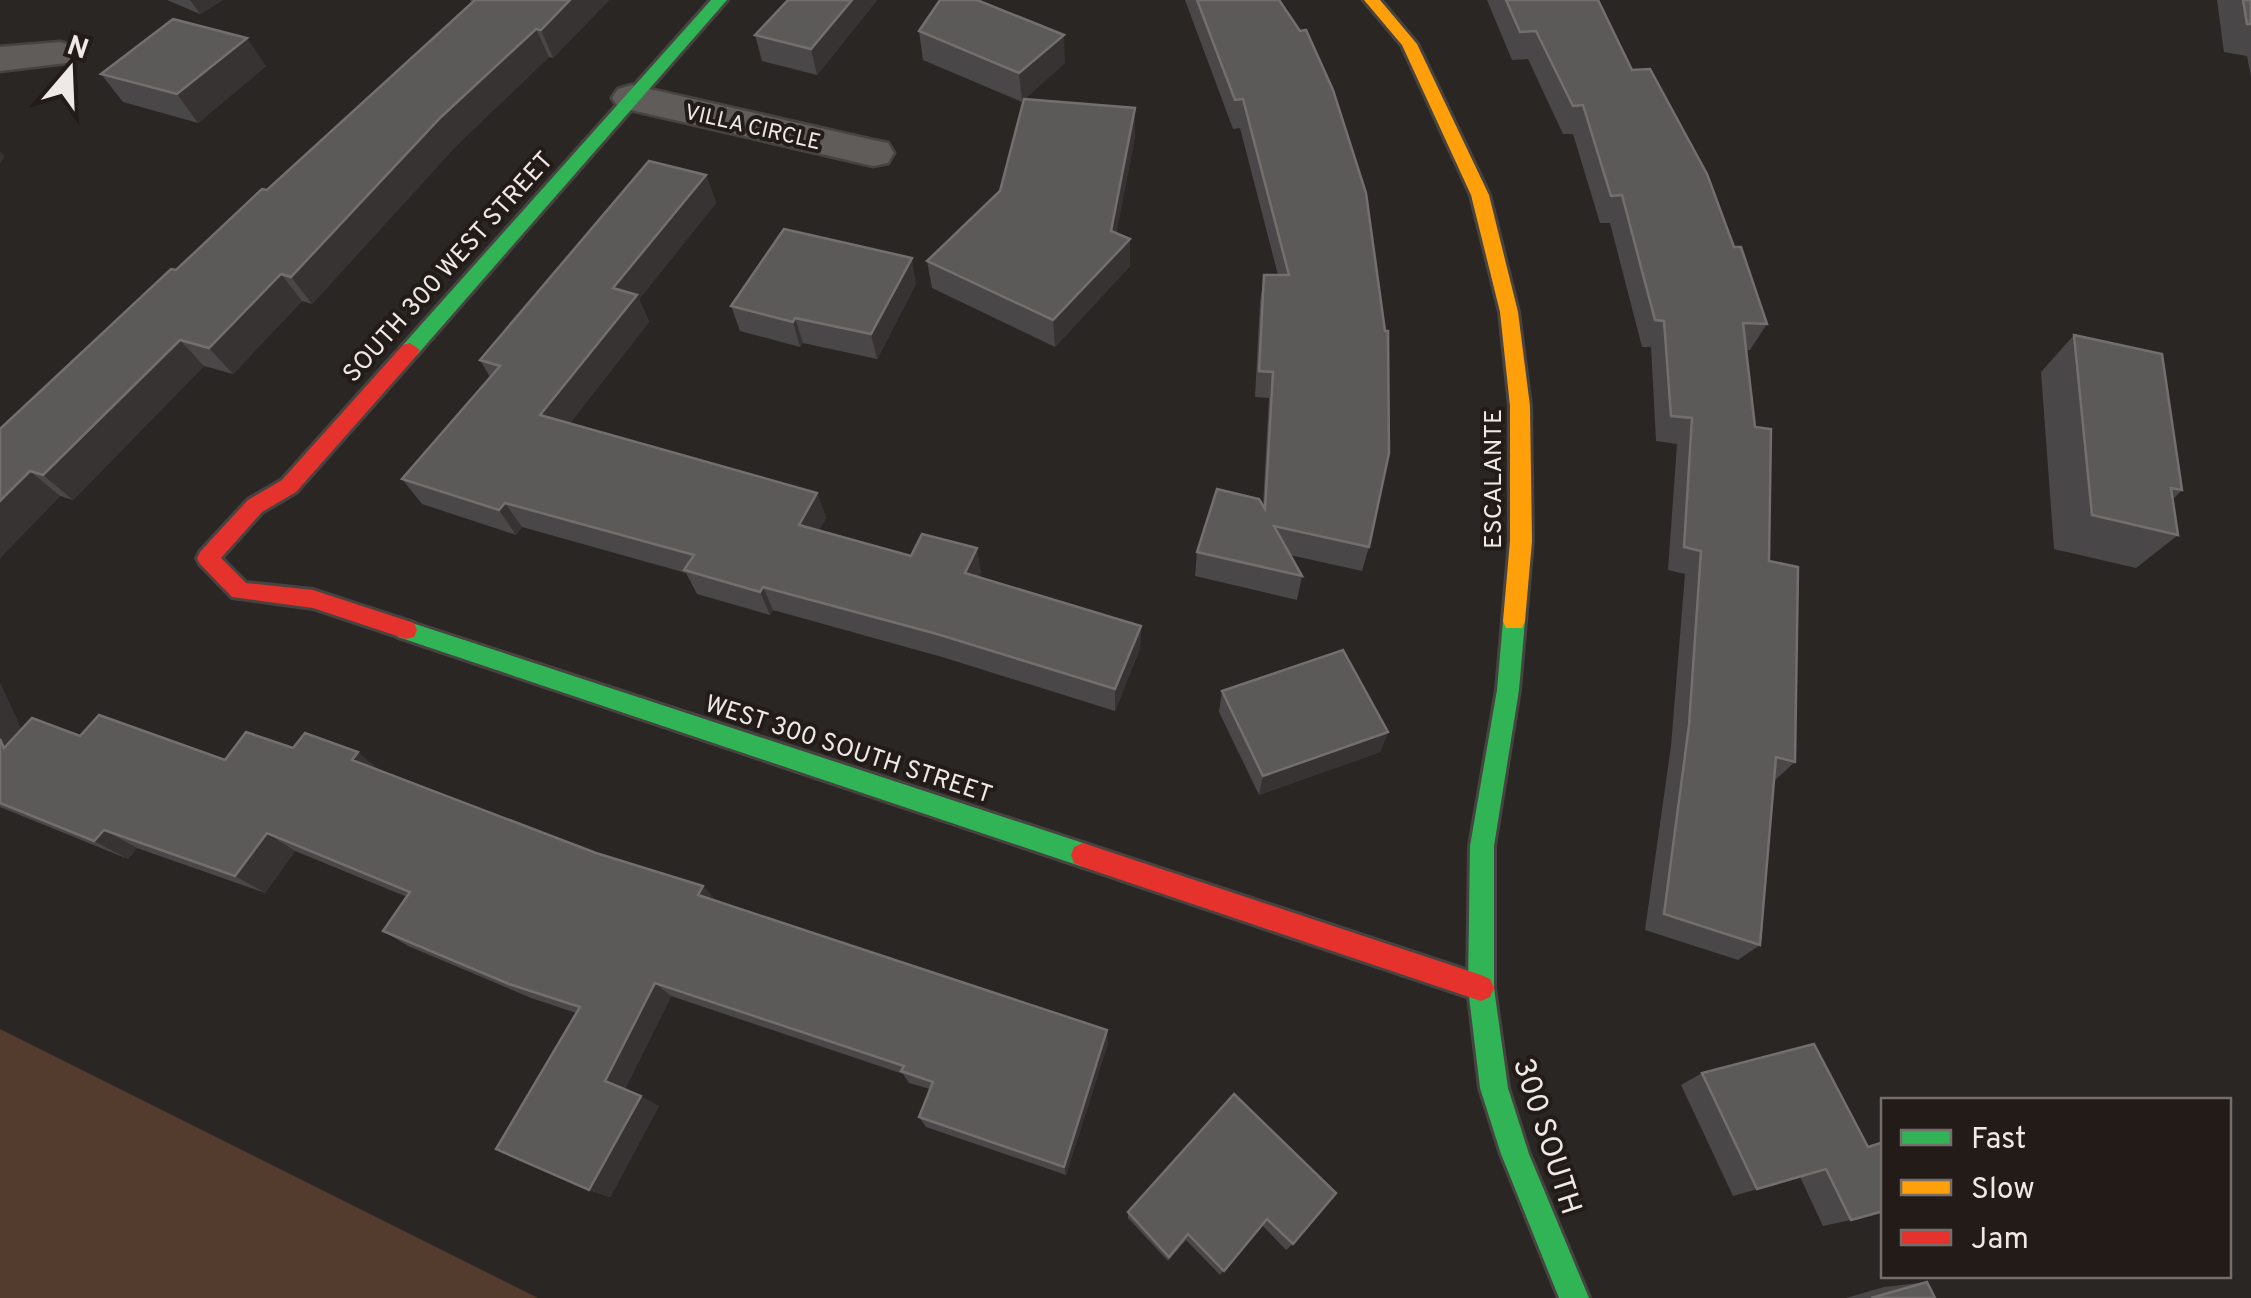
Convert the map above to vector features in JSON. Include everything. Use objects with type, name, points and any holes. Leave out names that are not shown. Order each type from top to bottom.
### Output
[{"type":"street","name":"SOUTH 300 WEST STREET","points":[[208,558],[254,506],[289,486],[718,0]]},
{"type":"street","name":"ESCALANTE","points":[[1372,0],[1409,44],[1480,195],[1509,312],[1520,406],[1521,541],[1508,690],[1482,846],[1481,988]]},
{"type":"street","points":[[0,59],[60,54]]},
{"type":"street","name":"VILLA CIRCLE","points":[[632,98],[873,153]]},
{"type":"street","name":"WEST 300 SOUTH STREET","points":[[208,558],[240,591],[314,599],[1481,988]]},
{"type":"street","name":"300 SOUTH","points":[[1481,988],[1494,1088],[1515,1154],[1574,1298]]},
{"type":"shaded area","points":[[0,1029],[538,1298],[0,1298]]},
{"type":"building","points":[[475,0],[570,0],[441,117],[291,277],[281,274],[209,348],[180,340],[43,475],[30,471],[0,501],[0,429],[171,269],[176,270],[262,189],[267,190]]},
{"type":"building","points":[[788,0],[852,0],[811,49],[755,35]]},
{"type":"building","points":[[940,0],[977,0],[1064,35],[1019,73],[919,31]]},
{"type":"building","points":[[1197,0],[1279,0],[1300,31],[1306,30],[1333,90],[1366,193],[1388,331],[1389,453],[1369,547],[1274,526],[1302,576],[1197,552],[1217,489],[1259,499],[1265,509],[1273,372],[1259,371],[1264,275],[1289,275],[1243,99],[1235,100]]},
{"type":"building","points":[[1506,0],[1598,0],[1632,70],[1650,69],[1707,174],[1734,247],[1741,247],[1767,324],[1743,323],[1755,427],[1771,429],[1769,561],[1798,567],[1795,762],[1776,757],[1760,945],[1664,914],[1689,725],[1701,551],[1684,547],[1692,418],[1671,416],[1664,321],[1655,320],[1622,195],[1611,196],[1583,105],[1573,106],[1536,31],[1520,32]]},
{"type":"building","points":[[2243,0],[2251,0],[2251,24],[2247,24]]},
{"type":"building","points":[[173,19],[247,38],[177,94],[101,74]]},
{"type":"building","points":[[1024,99],[1135,108],[1111,231],[1130,239],[1053,320],[927,261],[1000,191]]},
{"type":"building","points":[[649,161],[706,175],[613,288],[637,295],[540,415],[817,493],[799,525],[911,556],[922,534],[977,548],[965,573],[1141,626],[1115,689],[937,634],[684,570],[694,555],[505,503],[499,510],[402,479],[500,366],[480,360]]},
{"type":"building","points":[[784,229],[912,258],[871,334],[795,318],[793,322],[731,306]]},
{"type":"building","points":[[2074,335],[2162,354],[2182,490],[2171,488],[2178,535],[2092,515]]},
{"type":"building","points":[[1343,650],[1388,732],[1263,776],[1222,691]]},
{"type":"building","points":[[99,715],[225,760],[246,732],[293,748],[305,733],[358,752],[352,760],[596,853],[703,886],[698,895],[1107,1030],[1064,1167],[919,1117],[933,1082],[901,1071],[904,1066],[655,983],[605,1081],[641,1096],[589,1190],[496,1149],[580,1007],[509,984],[383,931],[410,892],[267,833],[235,876],[104,830],[94,841],[0,803],[0,739],[4,748],[32,718],[80,736]]},
{"type":"building","points":[[1814,1044],[1868,1147],[1881,1143],[1881,1212],[1851,1220],[1826,1169],[1757,1189],[1702,1073]]},
{"type":"building","points":[[1234,1094],[1336,1193],[1293,1244],[1267,1219],[1224,1271],[1188,1234],[1169,1257],[1128,1212]]},
{"type":"building","points":[[1927,1282],[1935,1298],[1871,1298]]},
{"type":"traffic: fast","points":[[410,350],[719,0]]},
{"type":"traffic: fast","points":[[1514,621],[1508,690],[1482,846],[1481,988],[1494,1088],[1515,1154],[1574,1298]]},
{"type":"traffic: fast","points":[[406,630],[1083,855]]},
{"type":"traffic: slow","points":[[1372,0],[1409,44],[1480,195],[1509,312],[1520,406],[1521,541],[1514,621]]},
{"type":"traffic: jam","points":[[406,630],[313,599],[240,591],[208,558],[255,506],[289,486],[410,350]]},
{"type":"traffic: jam","points":[[1083,855],[1481,988]]}]
